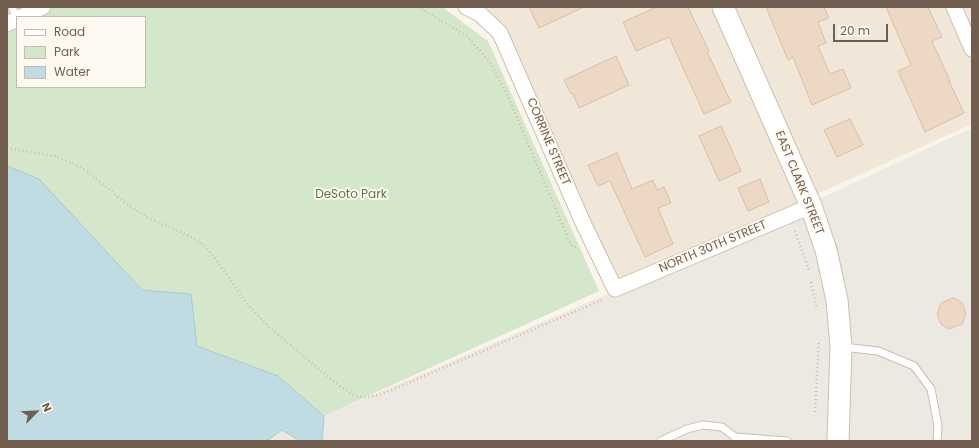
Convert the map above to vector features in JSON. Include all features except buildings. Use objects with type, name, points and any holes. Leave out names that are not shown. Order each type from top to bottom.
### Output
[{"type":"street","points":[[23,16],[43,7]]},
{"type":"street","name":"CORRINE STREET","points":[[466,7],[480,14],[500,33],[584,225],[615,289]]},
{"type":"street","name":"EAST CLARK STREET","points":[[723,7],[811,206],[826,250],[834,286],[841,347],[838,441]]},
{"type":"street","points":[[954,7],[972,49]]},
{"type":"street","points":[[7,24],[16,20]]},
{"type":"street","name":"NORTH 30TH STREET","points":[[615,289],[811,206]]},
{"type":"lane","points":[[12,7],[16,17]]},
{"type":"lane","points":[[841,347],[878,351],[914,366],[931,389],[938,426],[937,441]]},
{"type":"lane","points":[[661,441],[703,425],[722,427],[736,439],[787,441]]},
{"type":"path","points":[[418,7],[467,36],[489,61],[506,92],[571,245],[576,246],[579,253]]},
{"type":"path","points":[[7,148],[55,156],[72,163],[88,172],[128,205],[146,217],[188,235],[204,245],[248,305],[270,328],[338,386],[355,396],[365,397],[379,395],[394,389],[604,298],[615,289]]},
{"type":"path","points":[[793,225],[809,270],[817,312]]},
{"type":"path","points":[[814,412],[820,334]]},
{"type":"shaded area","points":[[494,7],[972,7],[972,124],[806,199],[615,289],[501,29],[479,13]]},
{"type":"shaded area","points":[[972,128],[972,441],[322,441],[324,416],[703,253]]},
{"type":"shaded area","points":[[282,430],[300,441],[267,441]]},
{"type":"green space","name":"DeSoto Park","points":[[7,7],[442,7],[488,41],[599,291],[324,416],[278,376],[197,346],[191,295],[142,290],[7,168]]},
{"type":"water","points":[[7,166],[39,179],[142,290],[191,294],[197,346],[278,376],[324,416],[322,441],[300,441],[282,430],[267,441],[7,441]]}]
